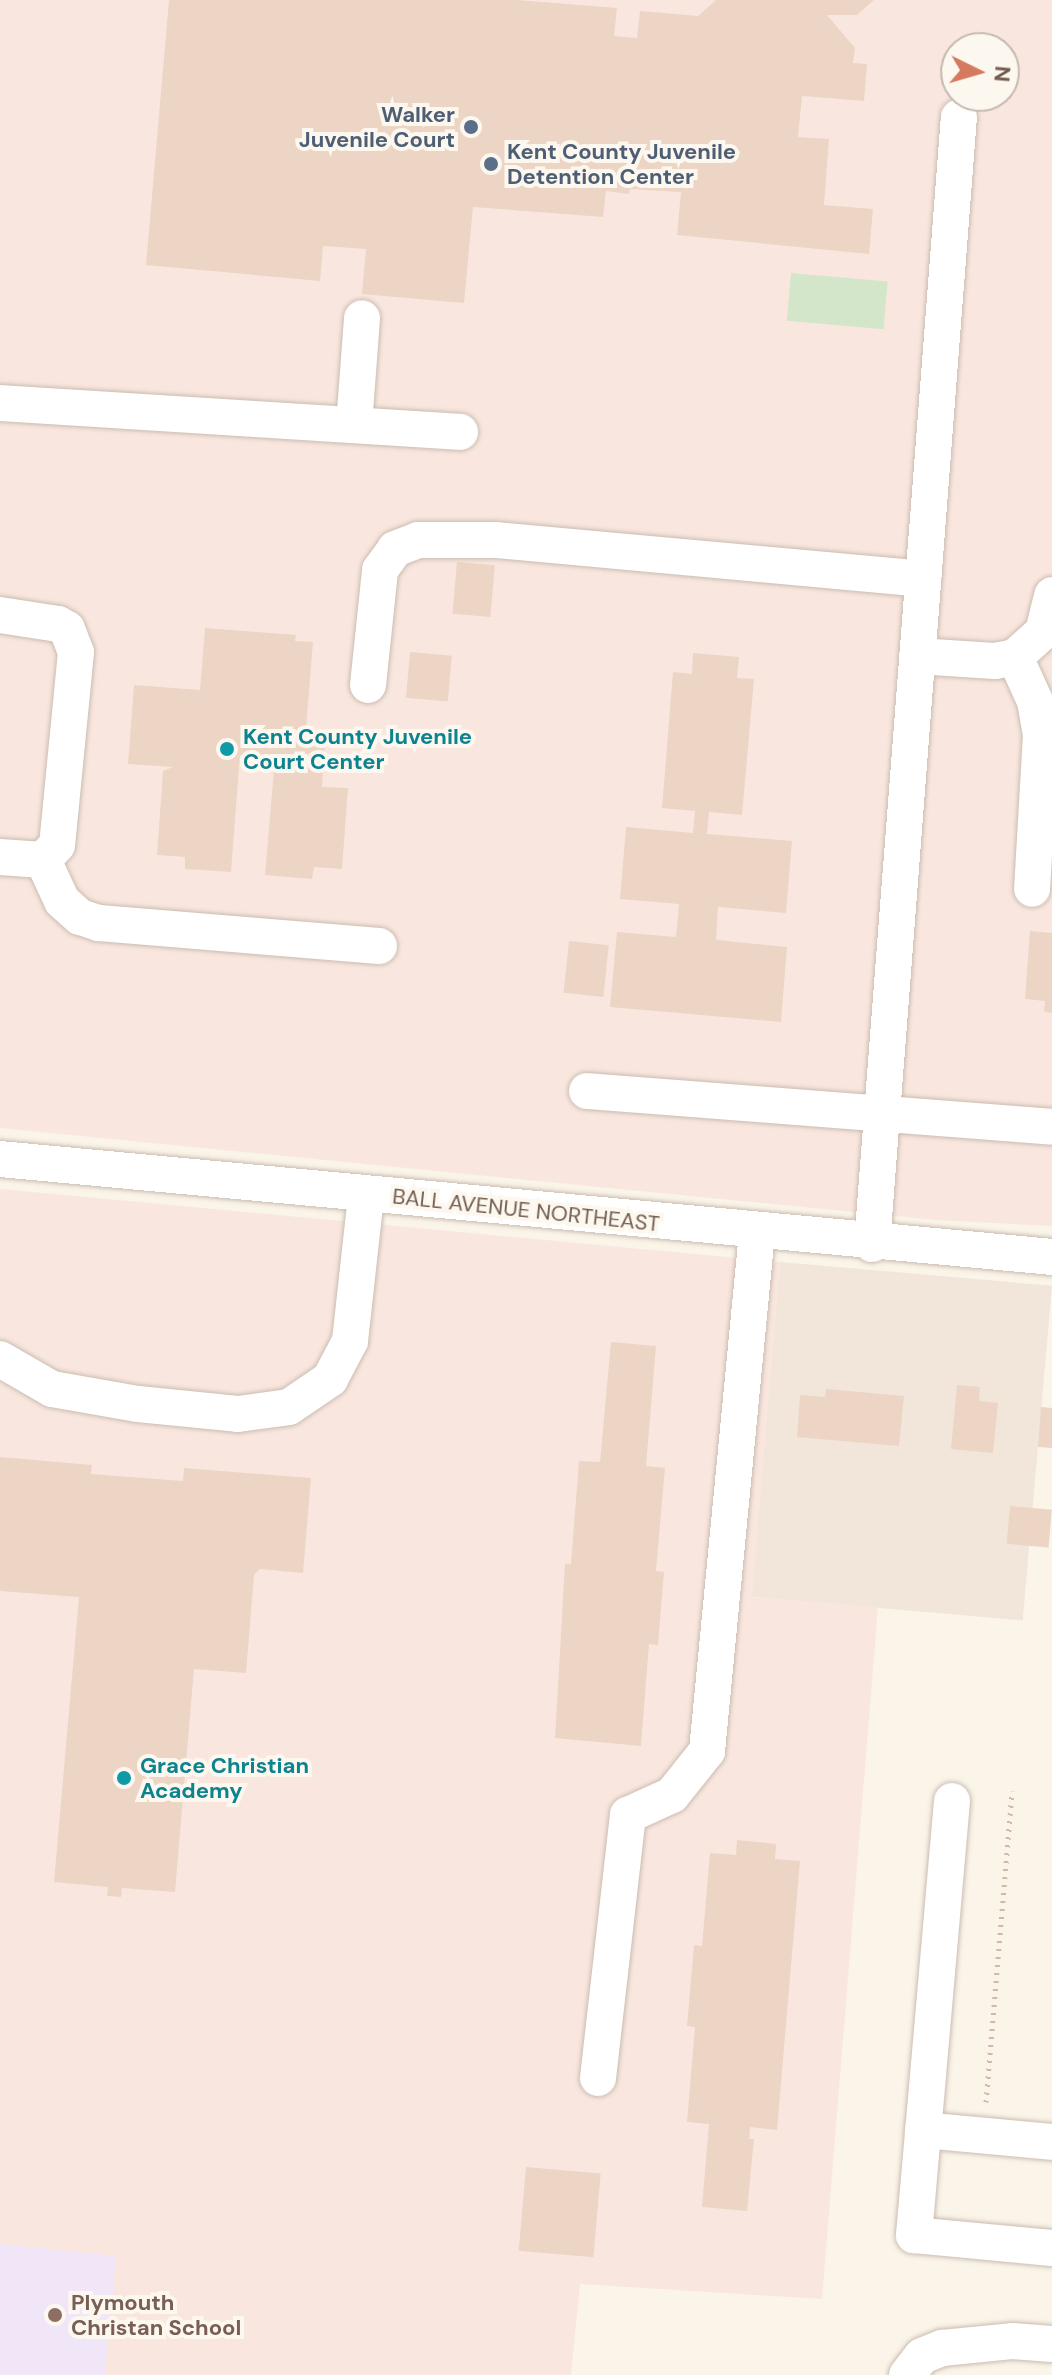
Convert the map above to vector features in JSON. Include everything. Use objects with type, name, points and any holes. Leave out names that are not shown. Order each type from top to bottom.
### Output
[{"type":"street","points":[[872,1244],[959,117]]},
{"type":"street","points":[[354,425],[362,318]]},
{"type":"street","points":[[0,403],[460,432]]},
{"type":"street","points":[[368,685],[380,570],[395,549],[418,540],[496,540],[923,579]]},
{"type":"street","points":[[917,656],[995,661],[1015,657],[1043,632],[1052,595]]},
{"type":"street","points":[[0,615],[58,624],[67,629],[76,652],[60,833],[43,860]]},
{"type":"street","points":[[1015,657],[1035,701],[1041,734],[1032,889]]},
{"type":"street","points":[[0,857],[43,860]]},
{"type":"street","points":[[43,860],[62,901],[80,917],[99,923],[379,946]]},
{"type":"street","points":[[587,1091],[1052,1127]]},
{"type":"street","name":"BALL AVENUE NORTHEAST","points":[[0,1159],[872,1244],[1052,1257]]},
{"type":"street","points":[[0,1359],[52,1389],[138,1404],[238,1414],[289,1407],[330,1379],[350,1341],[366,1195]]},
{"type":"street","points":[[598,2078],[628,1815],[672,1795],[707,1751],[757,1233]]},
{"type":"street","points":[[952,1801],[914,2235],[1052,2248]]},
{"type":"street","points":[[923,2130],[1052,2142]]},
{"type":"street","points":[[907,2375],[922,2356],[942,2348],[1012,2341],[1052,2344]]},
{"type":"path","points":[[999,2106],[986,2105],[1012,1791]]},
{"type":"shaded area","points":[[0,0],[1052,0],[1052,1226],[935,1220],[0,1128]]},
{"type":"shaded area","points":[[0,1189],[780,1262],[752,1597],[878,1607],[822,2299],[580,2284],[571,2375],[105,2375],[116,2256],[0,2244]]},
{"type":"shaded area","points":[[780,1262],[1052,1286],[1023,1621],[751,1597]]},
{"type":"shaded area","name":"Plymouth Christan School","points":[[0,2244],[116,2256],[105,2375],[0,2375]]},
{"type":"green space","points":[[791,273],[888,281],[883,329],[787,321]]},
{"type":"building","name":"Kent County Juvenile Detention Center","points":[[169,0],[517,0],[617,8],[614,36],[637,38],[640,11],[698,16],[716,0],[874,0],[857,15],[827,15],[855,48],[853,63],[867,64],[864,101],[802,96],[798,137],[829,139],[824,205],[873,209],[869,254],[677,235],[681,192],[630,189],[629,194],[606,191],[603,217],[473,207],[464,303],[362,294],[366,249],[323,246],[320,281],[146,265]]},
{"type":"building","points":[[457,562],[495,565],[490,617],[452,614]]},
{"type":"building","name":"Kent County Juvenile Court Center","points":[[205,628],[296,635],[295,641],[313,642],[305,741],[325,743],[322,787],[348,788],[342,869],[314,867],[312,879],[265,875],[275,758],[240,755],[231,872],[185,869],[185,857],[157,855],[163,771],[173,767],[128,764],[134,685],[200,690]]},
{"type":"building","points":[[410,652],[452,656],[448,701],[406,698]]},
{"type":"building","points":[[693,653],[739,657],[737,678],[754,679],[742,815],[709,812],[707,834],[792,841],[786,913],[718,907],[716,940],[787,947],[781,1022],[610,1007],[617,932],[676,937],[679,904],[620,899],[626,827],[693,833],[695,811],[662,808],[673,672],[692,674]]},
{"type":"building","points":[[1030,931],[1052,933],[1052,1013],[1044,1012],[1045,1001],[1025,999]]},
{"type":"building","points":[[569,941],[609,945],[603,997],[564,993]]},
{"type":"building","points":[[611,1342],[656,1346],[646,1466],[665,1468],[656,1571],[664,1572],[658,1645],[649,1644],[641,1746],[555,1738],[565,1564],[571,1564],[579,1461],[600,1462]]},
{"type":"building","points":[[957,1385],[980,1387],[979,1401],[998,1403],[993,1453],[951,1449]]},
{"type":"building","points":[[826,1389],[904,1396],[899,1446],[797,1437],[800,1395],[825,1397]]},
{"type":"building","points":[[1041,1407],[1052,1408],[1052,1448],[1038,1447]]},
{"type":"building","name":"Grace Christian Academy","points":[[0,1457],[92,1465],[91,1474],[183,1481],[184,1468],[311,1478],[303,1573],[260,1569],[254,1575],[246,1673],[194,1669],[175,1892],[122,1888],[121,1897],[107,1896],[108,1887],[54,1882],[79,1597],[0,1591]]},
{"type":"building","points":[[1010,1506],[1052,1510],[1049,1548],[1007,1544]]},
{"type":"building","points":[[737,1840],[776,1844],[775,1859],[800,1861],[777,2130],[750,2127],[749,2139],[754,2139],[747,2211],[702,2207],[709,2124],[687,2122],[695,2027],[687,2026],[694,1945],[702,1946],[710,1853],[736,1855]]},
{"type":"building","points":[[526,2167],[601,2174],[593,2257],[519,2251]]},
{"type":"place","name":"Walker Juvenile Court","points":[[471,127]]},
{"type":"place","name":"Kent County Juvenile Detention Center","points":[[491,164]]},
{"type":"place","name":"Kent County Juvenile Court Center","points":[[227,749]]},
{"type":"place","name":"Grace Christian Academy","points":[[124,1778]]},
{"type":"place","name":"Plymouth Christan School","points":[[55,2315]]}]
